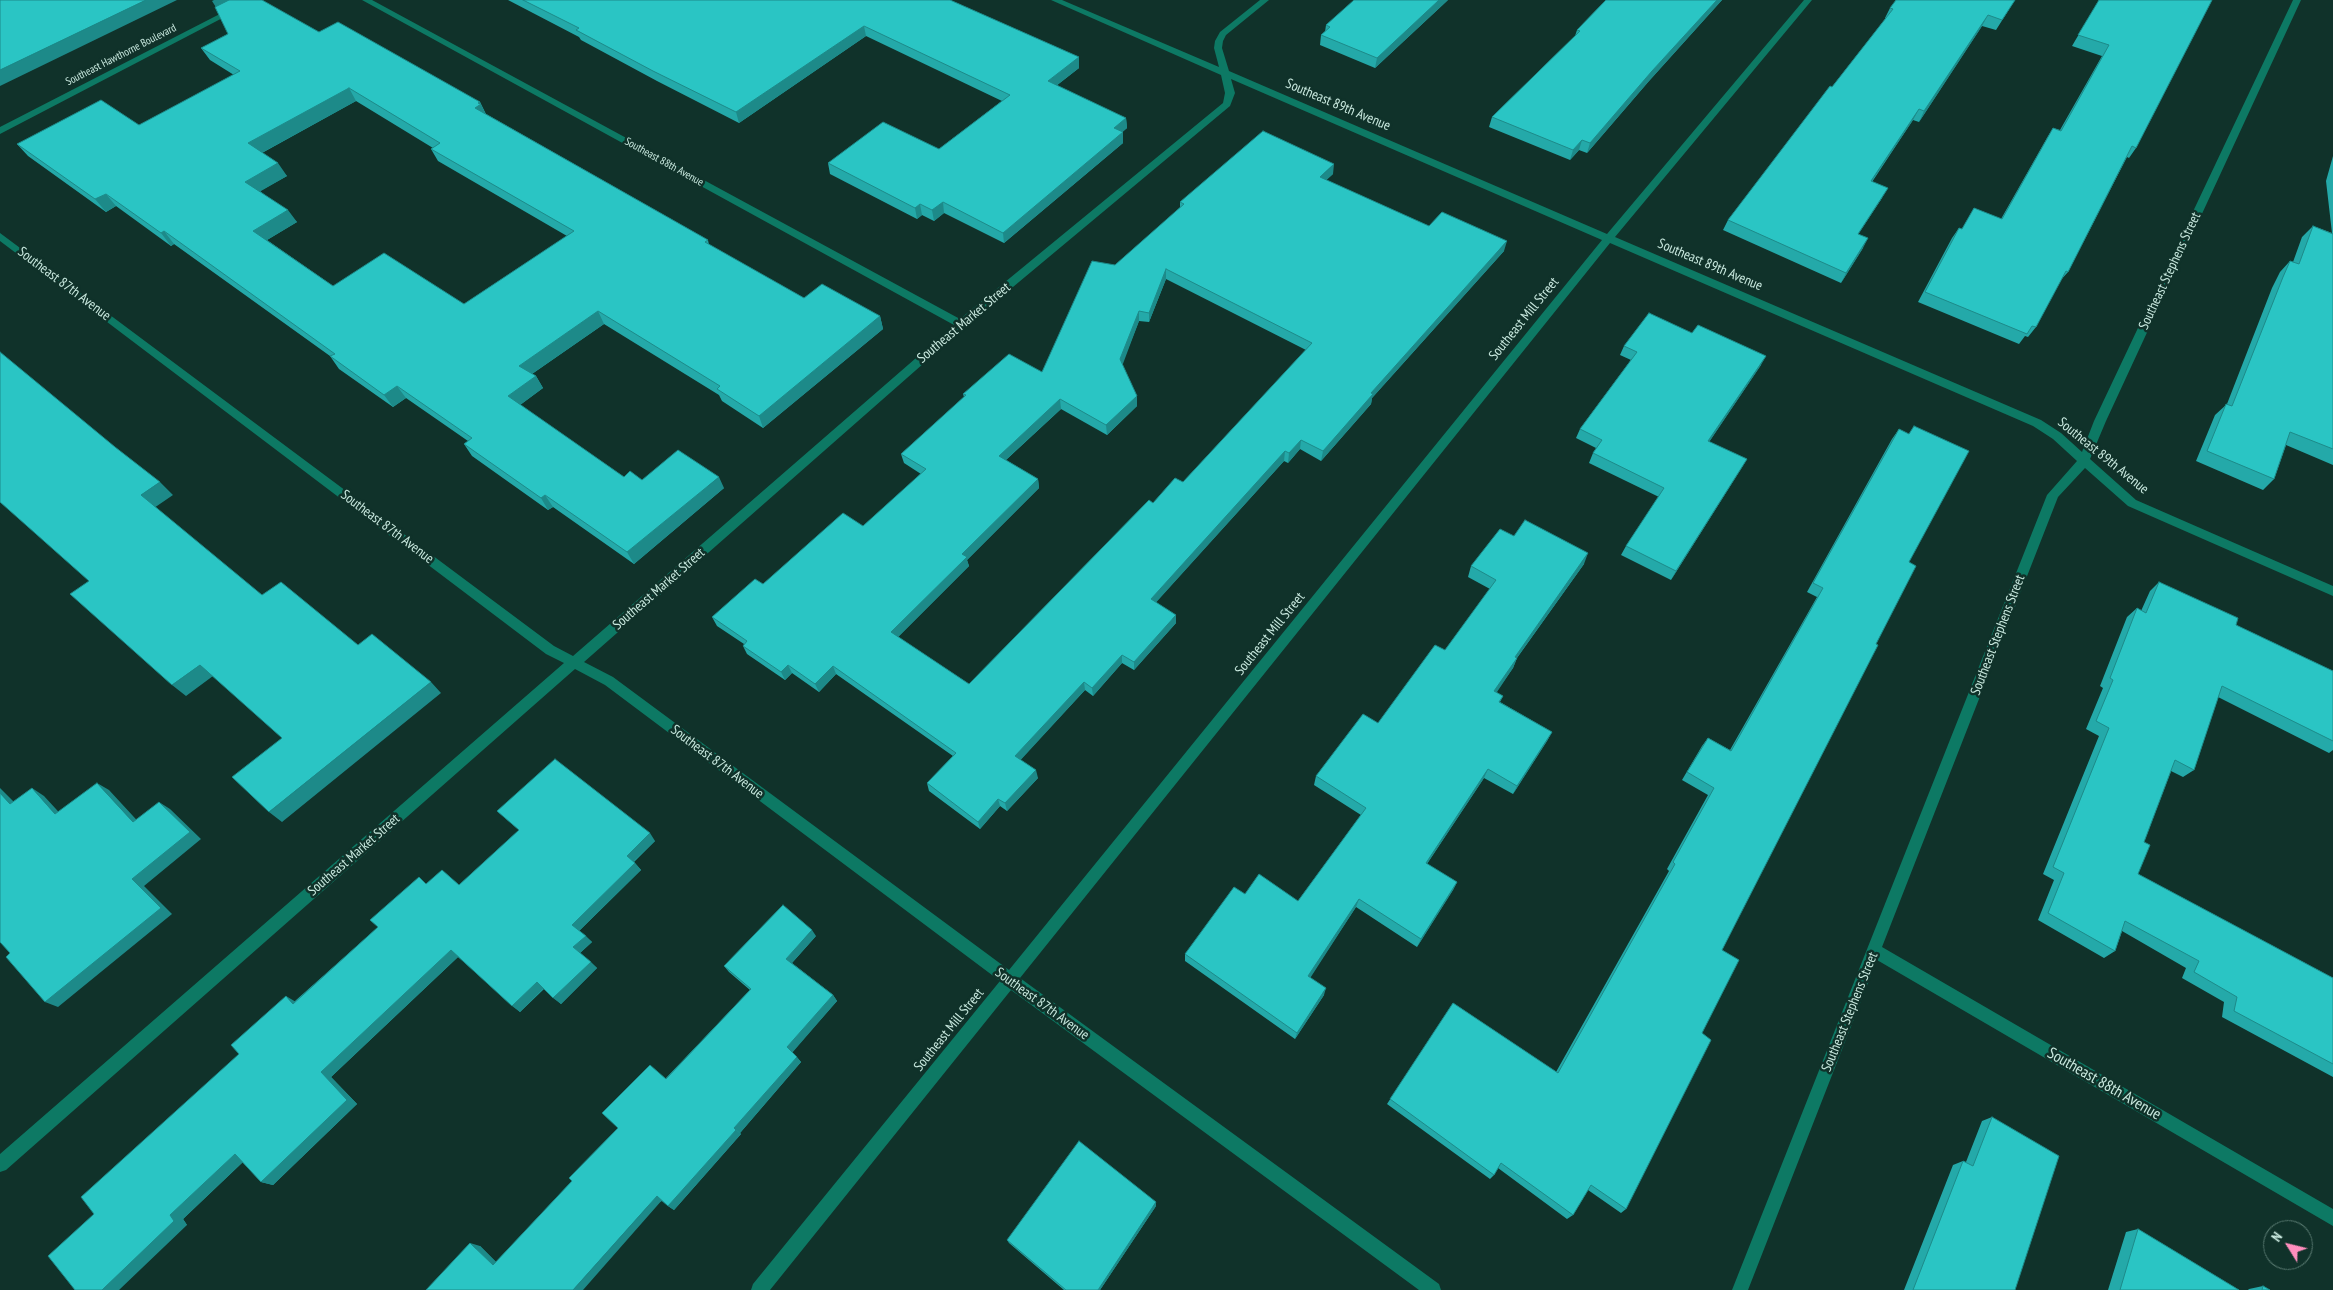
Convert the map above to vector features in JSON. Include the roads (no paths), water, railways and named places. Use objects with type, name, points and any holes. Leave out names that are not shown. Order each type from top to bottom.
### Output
[{"type":"street","name":"Southeast Hawthorne Boulevard","points":[[0,131],[253,0]]},
{"type":"street","name":"Southeast 88th Avenue","points":[[366,0],[961,324]]},
{"type":"street","name":"Southeast 89th Avenue","points":[[1055,0],[2037,423],[2057,436],[2132,503],[2333,591]]},
{"type":"street","name":"Southeast Market Street","points":[[0,1164],[961,324],[1227,104],[1230,93],[1218,48],[1219,41],[1223,34],[1266,0]]},
{"type":"street","name":"Southeast Mill Street","points":[[759,1290],[1609,238],[1808,0]]},
{"type":"street","name":"Southeast Stephens Street","points":[[1740,1290],[2053,495],[2084,461],[2100,421],[2296,0]]},
{"type":"street","name":"Southeast 87th Avenue","points":[[0,236],[550,650],[609,681],[1010,980],[1433,1290]]},
{"type":"street","name":"Southeast 88th Avenue","points":[[1874,950],[2333,1218]]}]
